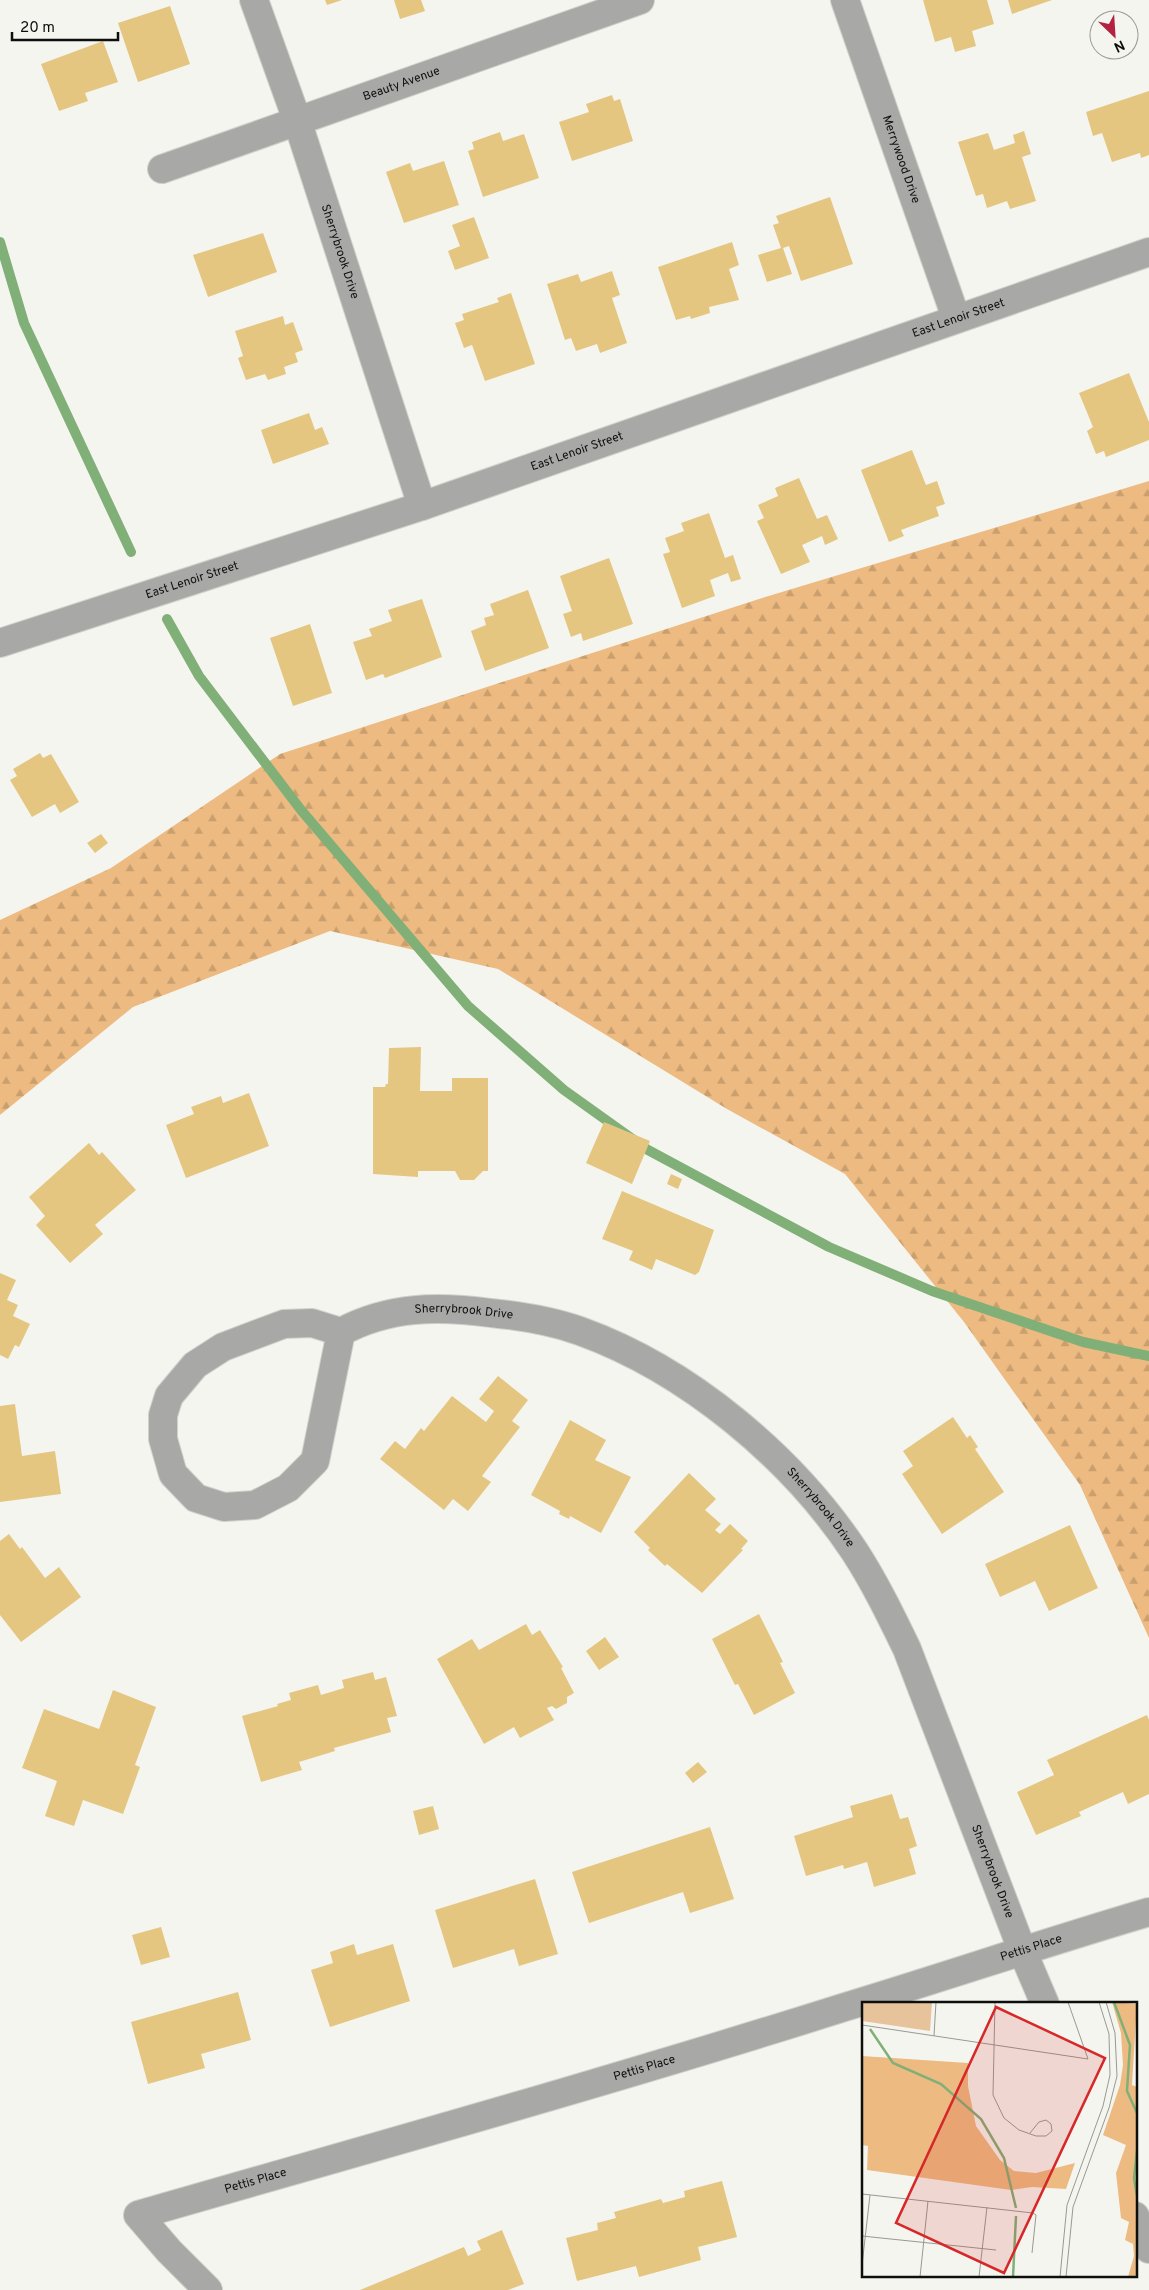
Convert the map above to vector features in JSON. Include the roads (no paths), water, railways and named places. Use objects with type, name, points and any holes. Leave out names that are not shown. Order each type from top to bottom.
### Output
[{"type":"street","name":"Sherrybrook Drive","points":[[254,0],[297,120],[422,506]]},
{"type":"street","name":"Beauty Avenue","points":[[162,169],[640,0]]},
{"type":"street","name":"Merrywood Drive","points":[[846,0],[956,318]]},
{"type":"street","name":"East Lenoir Street","points":[[0,643],[422,506],[1149,252]]},
{"type":"street","name":"Sherrybrook Drive","points":[[341,1332],[363,1320],[401,1310],[456,1308],[514,1315],[579,1331],[628,1351],[690,1387],[732,1419],[778,1460],[822,1508],[855,1552],[884,1602],[907,1649],[1022,1950],[1044,2002]]},
{"type":"street","points":[[312,1323],[341,1332],[314,1460],[288,1488],[255,1505],[224,1507],[196,1498],[173,1474],[163,1439],[163,1415],[169,1396],[195,1365],[223,1347],[284,1324],[312,1323]]},
{"type":"street","name":"Pettis Place","points":[[208,2290],[169,2251],[138,2215],[490,2114],[846,2007],[1022,1950],[1149,1912]]},
{"type":"street","points":[[1136,2218],[1149,2248]]},
{"type":"waterway","points":[[0,242],[24,323],[131,552]]},
{"type":"waterway","points":[[167,619],[199,676],[301,810],[468,1006],[564,1090],[648,1150],[829,1247],[932,1291],[1083,1342],[1149,1356]]}]
